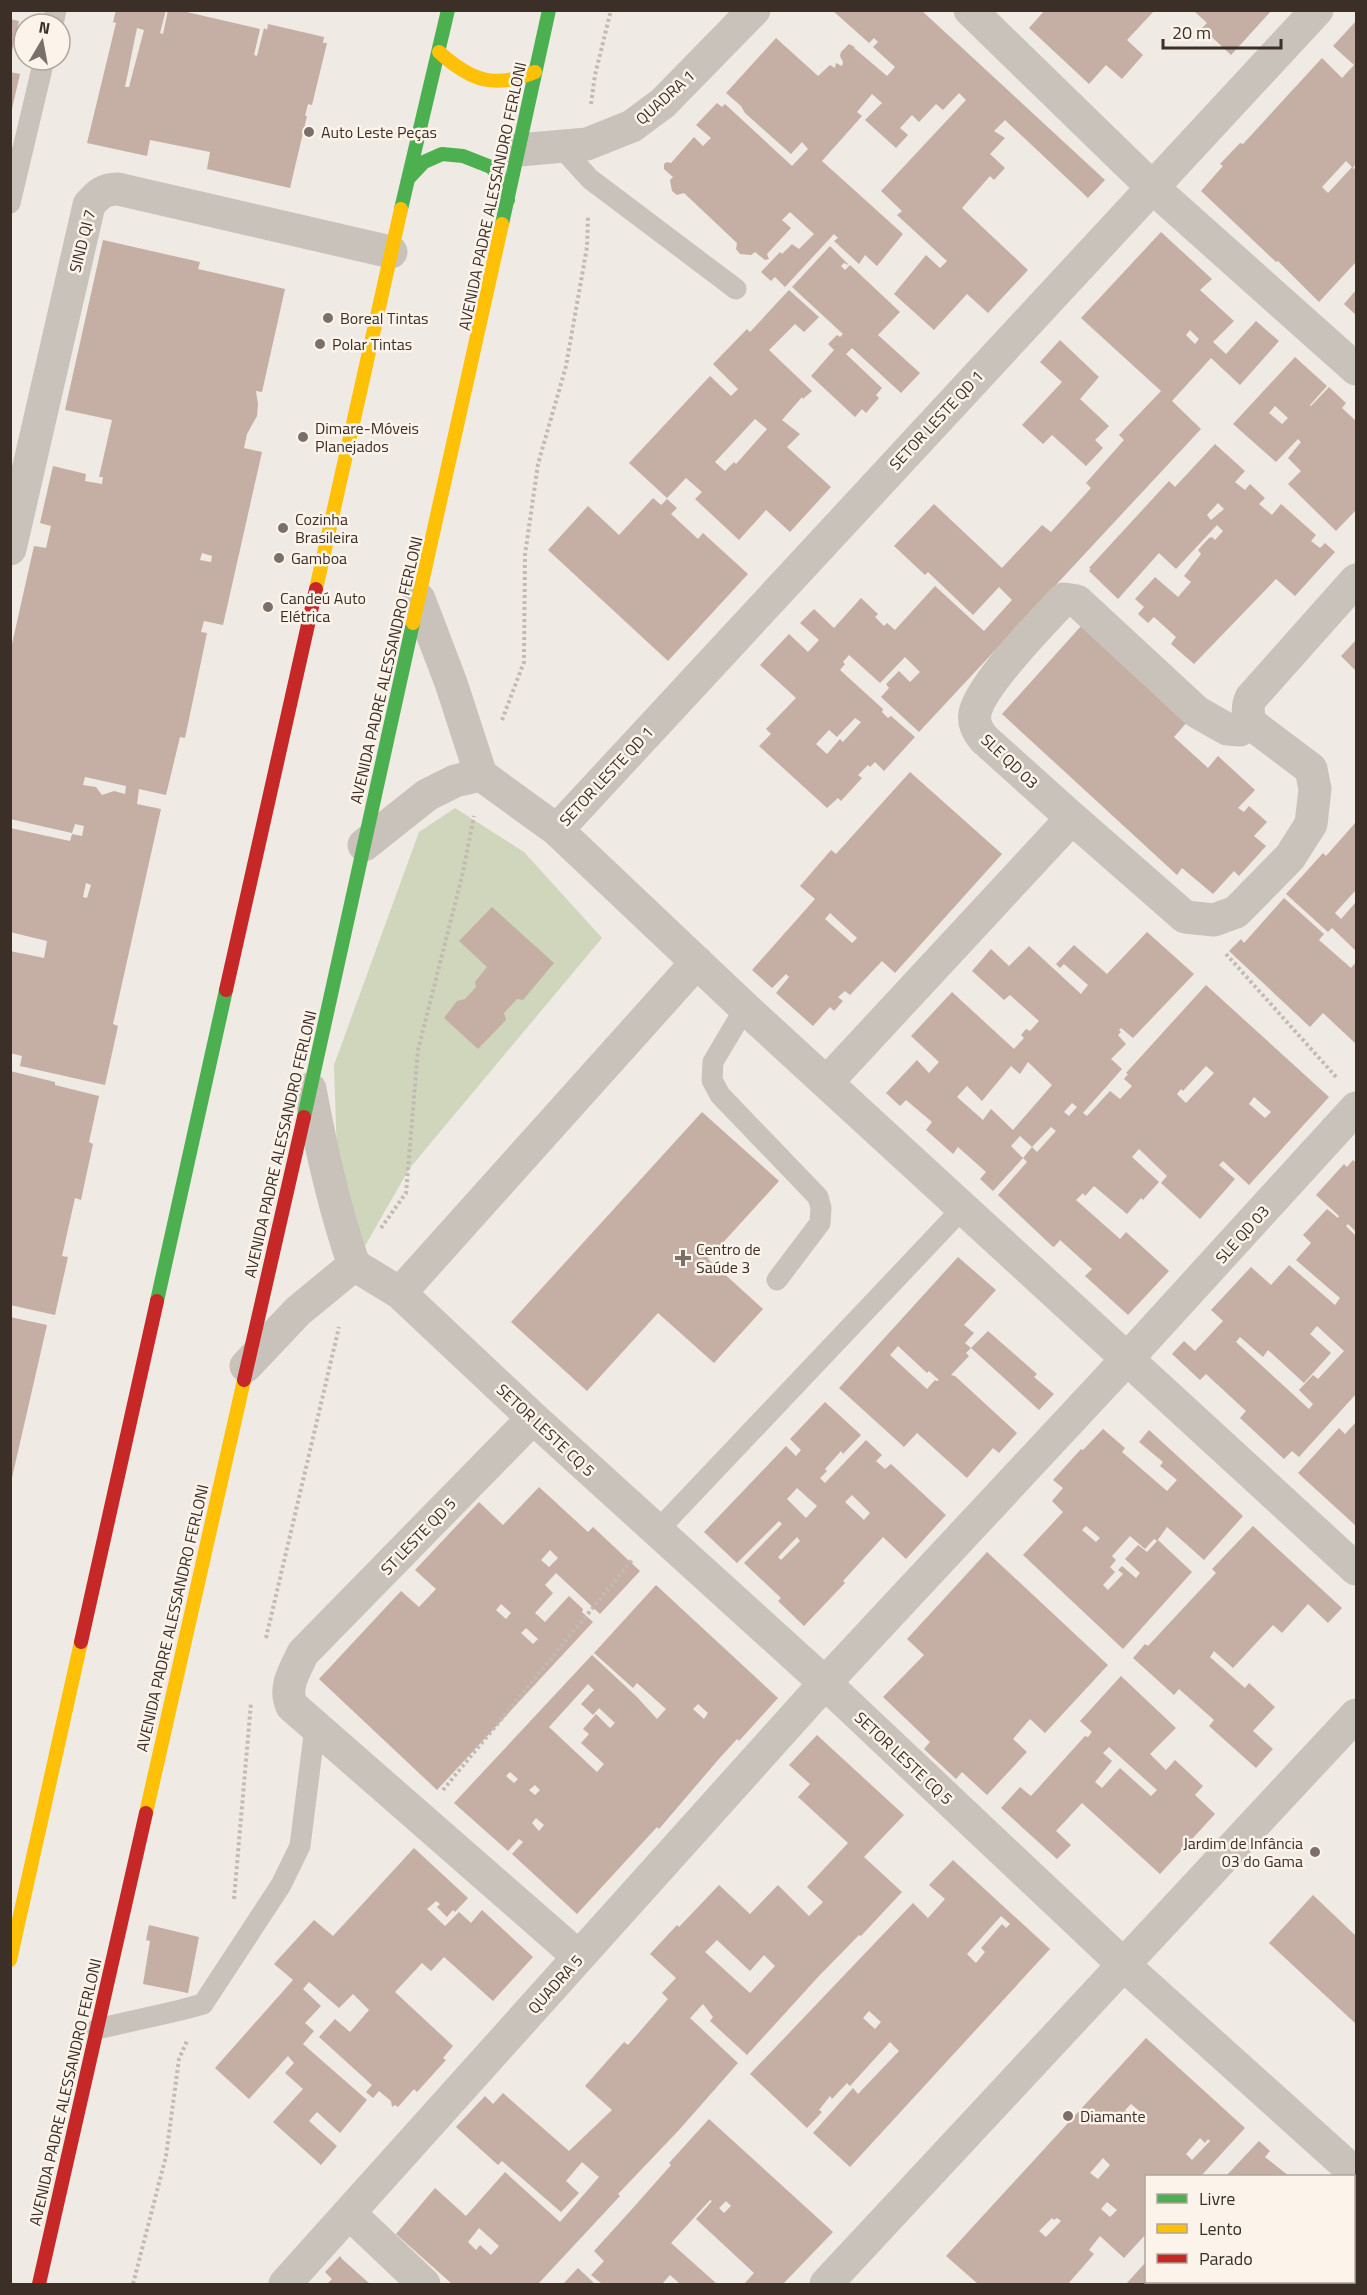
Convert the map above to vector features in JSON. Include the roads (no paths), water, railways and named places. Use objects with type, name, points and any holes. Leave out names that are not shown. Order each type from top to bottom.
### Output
[{"type":"main road","points":[[10,1960],[391,252],[448,10]]},
{"type":"main road","name":"AVENIDA PADRE ALESSANDRO FERLONI","points":[[39,2284],[310,1089],[549,10]]},
{"type":"main road","points":[[439,52],[453,67],[481,80],[502,83],[520,79],[535,72]]},
{"type":"main road","points":[[409,178],[424,162],[442,154],[463,156],[491,167],[502,180],[508,200]]},
{"type":"street","name":"QUADRA 1","points":[[519,150],[574,145],[633,126],[663,103],[754,10]]},
{"type":"street","points":[[970,10],[1152,187],[1356,369]]},
{"type":"street","name":"SETOR LESTE QD 1","points":[[557,830],[1317,10]]},
{"type":"street","name":"SIND QI 7","points":[[10,549],[89,205],[98,194],[107,189],[118,189],[391,252]]},
{"type":"street","points":[[827,1082],[1072,818],[1185,917],[1196,920],[1214,920],[1236,912],[1290,857],[1311,824],[1315,789],[1311,769],[1250,723],[1248,712],[1251,698],[1356,580]]},
{"type":"street","points":[[419,599],[451,683],[481,775],[557,830],[745,1008],[1356,1569]]},
{"type":"street","name":"SLE QD 03","points":[[1072,818],[984,739],[977,731],[974,716],[978,701],[988,685],[1064,599],[1077,601],[1197,712],[1227,729],[1240,730],[1250,723]]},
{"type":"street","points":[[364,845],[427,795],[455,781],[481,775]]},
{"type":"street","points":[[400,1293],[697,962]]},
{"type":"street","points":[[246,1366],[298,1311],[354,1265],[339,1222],[310,1089]]},
{"type":"street","name":"SLE QD 03","points":[[825,1683],[1127,1359],[1349,1096]]},
{"type":"street","name":"SETOR LESTE CQ 5","points":[[354,1265],[400,1293],[533,1418],[825,1683],[1125,1966],[1356,2174]]},
{"type":"street","name":"ST LESTE QD 5","points":[[315,1727],[292,1706],[287,1696],[290,1682],[303,1653],[533,1418]]},
{"type":"street","name":"QUADRA 5","points":[[285,2284],[825,1683]]},
{"type":"street","points":[[826,2284],[1125,1966],[1356,1715]]},
{"type":"street","points":[[315,1727],[579,1956]]},
{"type":"street","points":[[349,2213],[424,2284]]},
{"type":"lane","points":[[10,203],[41,72]]},
{"type":"lane","points":[[574,145],[590,179],[736,290]]},
{"type":"lane","points":[[745,1008],[713,1062],[711,1080],[720,1095],[818,1197],[821,1208],[820,1223],[777,1280]]},
{"type":"lane","points":[[657,1531],[963,1208]]},
{"type":"lane","points":[[97,2029],[203,2004],[281,1885],[300,1846],[315,1727]]},
{"type":"place","name":"Auto Leste Peças","points":[[309,132]]},
{"type":"place","name":"Boreal Tintas","points":[[328,318]]},
{"type":"place","name":"Polar Tintas","points":[[320,344]]},
{"type":"place","name":"Dimare-Móveis Planejados","points":[[303,437]]},
{"type":"place","name":"Cozinha Brasileira","points":[[283,528]]},
{"type":"place","name":"Gamboa","points":[[279,558]]},
{"type":"place","name":"Candeú Auto Elétrica","points":[[268,607]]},
{"type":"place","name":"Centro de Saúde 3","points":[[683,1258]]},
{"type":"place","name":"Jardim de Infância 03 do Gama","points":[[1315,1852]]},
{"type":"place","name":"Diamante","points":[[1068,2116]]}]
